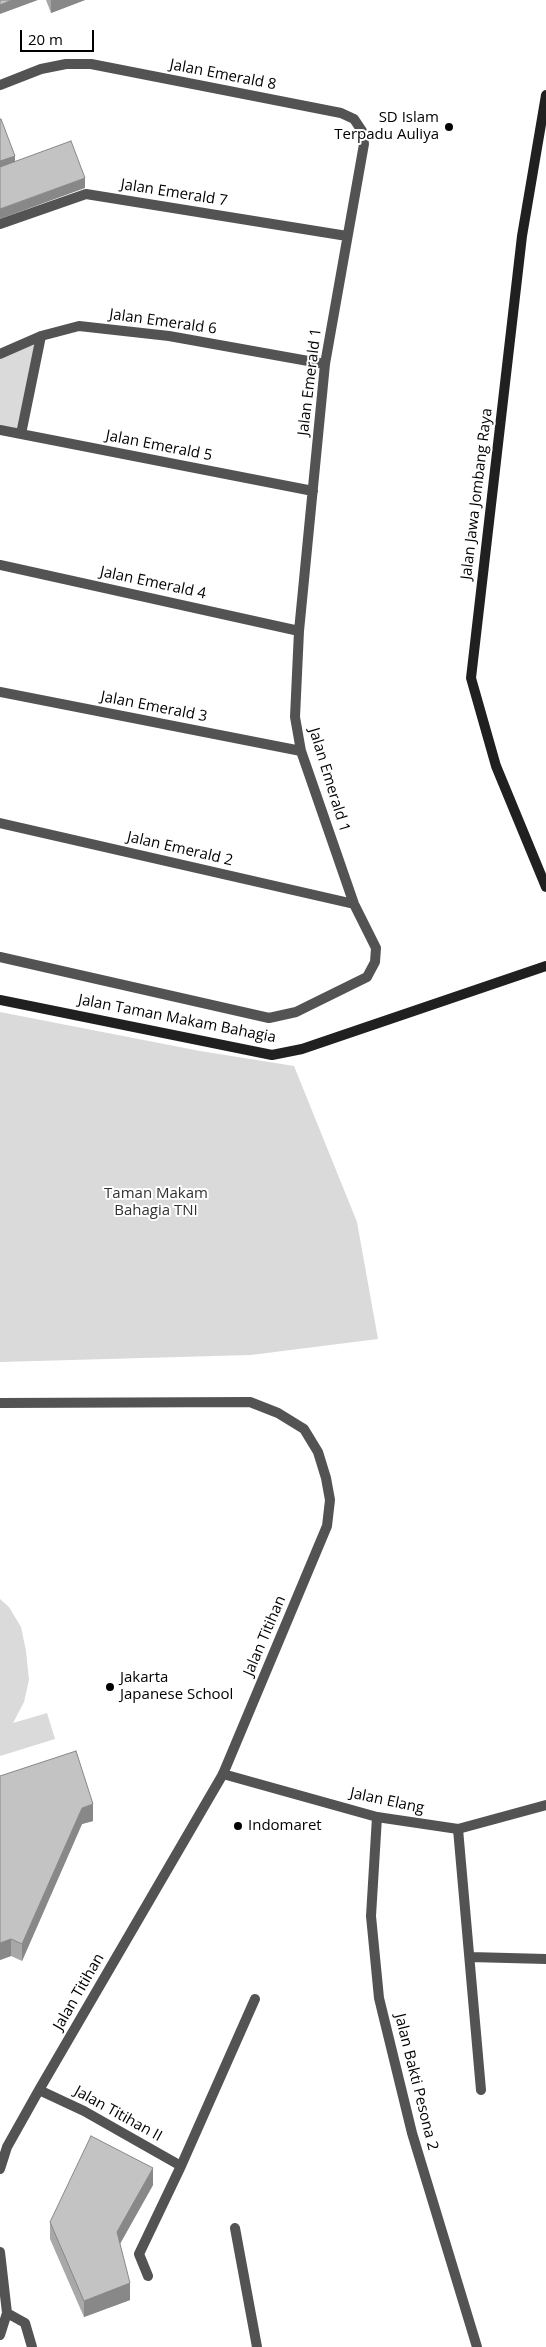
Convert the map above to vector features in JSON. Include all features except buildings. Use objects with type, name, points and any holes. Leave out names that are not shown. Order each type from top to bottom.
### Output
[{"type":"main road","name":"Jalan Jawa Jombang Raya","points":[[546,95],[522,236],[471,678],[496,766],[543,871],[546,887]]},
{"type":"main road","name":"Jalan Taman Makam Bahagia","points":[[0,1000],[272,1055],[302,1049],[546,966]]},
{"type":"street","name":"Jalan Emerald 8","points":[[0,85],[41,69],[66,64],[91,64],[341,113],[354,119],[362,131],[364,144]]},
{"type":"street","name":"Jalan Emerald 1","points":[[0,957],[269,1018],[296,1012],[368,977],[375,962],[376,948],[354,904],[302,751],[295,717],[299,631],[325,364],[364,144]]},
{"type":"street","name":"Jalan Emerald 7","points":[[0,224],[86,194],[347,236]]},
{"type":"street","name":"Jalan Emerald 6","points":[[0,354],[41,336],[79,326],[170,336],[325,364]]},
{"type":"street","points":[[21,434],[41,336]]},
{"type":"street","name":"Jalan Emerald 5","points":[[0,430],[313,492]]},
{"type":"street","name":"Jalan Emerald 4","points":[[0,565],[299,631]]},
{"type":"street","name":"Jalan Emerald 3","points":[[0,692],[302,751]]},
{"type":"street","name":"Jalan Emerald 2","points":[[0,823],[354,904]]},
{"type":"street","name":"Jalan Titihan","points":[[0,1403],[250,1402],[278,1413],[304,1429],[318,1452],[330,1500],[327,1526],[223,1774],[39,2090],[7,2147],[0,2169]]},
{"type":"street","name":"Jalan Elang","points":[[223,1774],[377,1817],[458,1829],[546,1805]]},
{"type":"street","name":"Jalan Bakti Pesona 2","points":[[377,1817],[371,1916],[380,1998],[412,2133],[477,2347]]},
{"type":"street","points":[[458,1829],[481,2090]]},
{"type":"street","points":[[470,1957],[546,1960]]},
{"type":"street","points":[[148,2276],[139,2254],[181,2166],[255,1999]]},
{"type":"street","name":"Jalan Titihan II","points":[[39,2090],[84,2111],[181,2166]]},
{"type":"street","points":[[235,2228],[257,2347]]},
{"type":"street","points":[[0,2252],[7,2313],[0,2335]]},
{"type":"street","points":[[7,2313],[25,2323],[32,2347]]},
{"type":"green space","points":[[41,336],[21,434],[0,430],[0,354]]},
{"type":"green space","name":"Taman Makam Bahagia TNI","points":[[0,1012],[200,1051],[294,1066],[357,1222],[378,1339],[251,1355],[0,1362]]},
{"type":"green space","points":[[0,1599],[9,1607],[21,1627],[26,1651],[29,1680],[24,1702],[13,1723],[47,1713],[55,1739],[0,1756]]},
{"type":"place","name":"SD Islam Terpadu Auliya","points":[[449,127]]},
{"type":"place","name":"Jakarta Japanese School","points":[[110,1687]]},
{"type":"place","name":"Indomaret","points":[[238,1826]]}]
